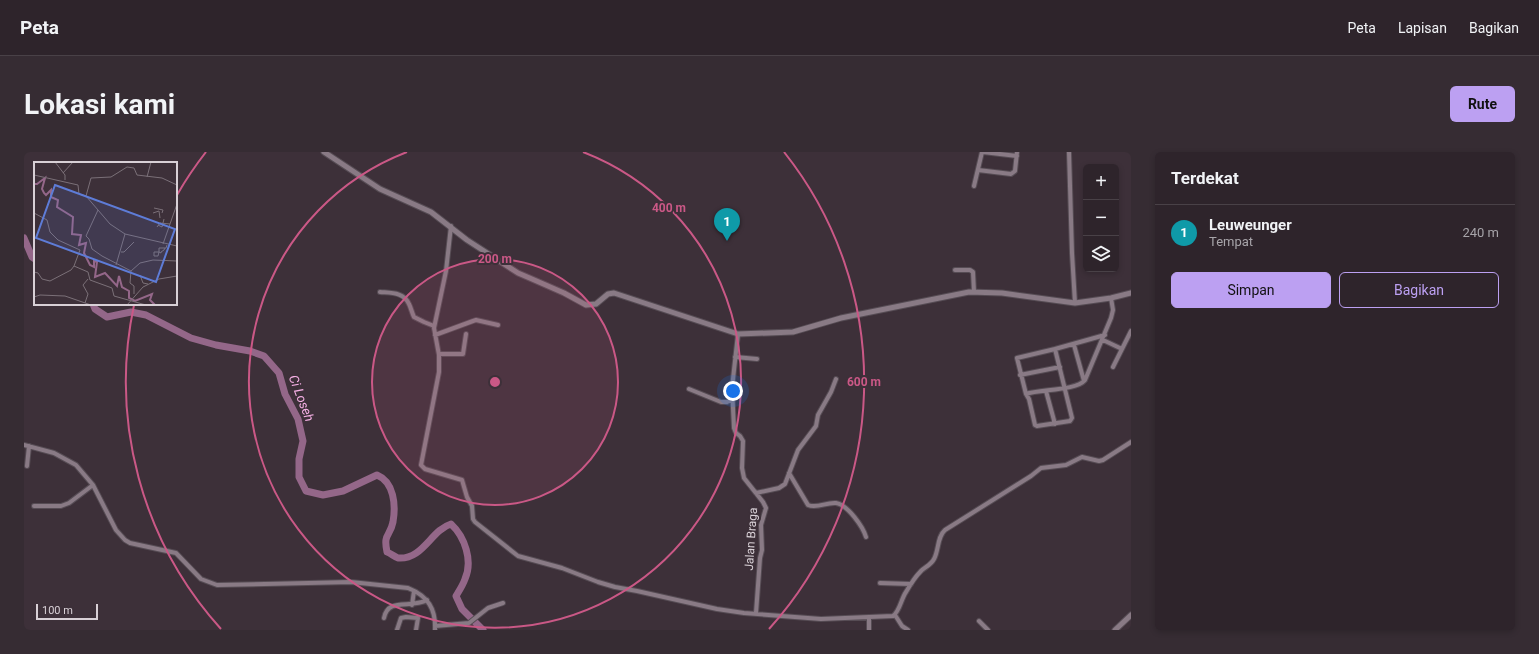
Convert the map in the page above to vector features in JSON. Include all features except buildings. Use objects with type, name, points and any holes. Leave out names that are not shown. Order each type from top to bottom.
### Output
[{"type":"street","points":[[324,152],[380,188],[431,212],[451,226],[467,240],[518,272],[586,306],[596,304],[608,294],[614,294],[738,334],[793,332],[841,318],[956,294],[974,292],[1002,293],[1075,303],[1111,298],[1131,293]]},
{"type":"street","points":[[974,186],[982,152],[1017,154],[1015,171],[1012,174],[978,170]]},
{"type":"street","points":[[1069,152],[1075,303]]},
{"type":"street","points":[[451,226],[446,271],[434,330],[439,354],[439,372],[421,465],[425,469],[462,480],[466,494],[472,506],[473,519],[477,524],[518,556],[562,568],[598,582],[717,609],[821,619],[895,615]]},
{"type":"street","points":[[955,270],[970,270],[973,272],[974,292]]},
{"type":"street","points":[[380,292],[394,293],[404,296],[409,303],[414,317],[434,330],[476,320],[498,325]]},
{"type":"street","points":[[1026,394],[1040,390],[1046,391],[1079,384],[1084,381],[1105,335],[1113,310],[1111,298]]},
{"type":"street","points":[[1113,367],[1131,331]]},
{"type":"street","points":[[439,354],[462,354],[466,334]]},
{"type":"street","name":"Jalan Braga","points":[[738,334],[732,388],[734,428],[736,433],[743,441],[742,473],[747,484],[756,493],[766,508],[761,525],[762,550],[760,558],[756,613]]},
{"type":"street","points":[[1055,349],[1072,418],[1070,421],[1039,427],[1035,425],[1029,400],[1020,375],[1016,360],[1018,357],[1055,349],[1074,345],[1105,335]]},
{"type":"street","points":[[1103,340],[1122,349]]},
{"type":"street","points":[[1074,345],[1084,381]]},
{"type":"street","points":[[735,357],[757,359]]},
{"type":"street","points":[[1020,375],[1060,367]]},
{"type":"street","points":[[1081,369],[1089,370]]},
{"type":"street","points":[[756,493],[785,484],[798,450],[816,426],[818,415],[831,392],[836,379]]},
{"type":"street","points":[[689,389],[723,403],[733,399]]},
{"type":"street","points":[[1046,391],[1055,424]]},
{"type":"street","points":[[895,615],[903,596],[911,584],[920,572],[933,562],[941,535],[944,530],[1040,469],[1066,465],[1082,457],[1101,461],[1131,442]]},
{"type":"street","points":[[24,445],[54,453],[76,465],[93,485],[116,530],[125,540],[130,543],[176,553],[201,579],[217,585],[351,582],[398,587],[414,591],[422,595],[427,600],[434,614],[435,628],[472,621],[488,608],[503,603]]},
{"type":"street","points":[[27,466],[29,446]]},
{"type":"street","points":[[789,473],[805,503],[814,506],[837,503],[846,509],[862,526],[866,537]]},
{"type":"street","points":[[34,506],[62,506],[93,485]]},
{"type":"street","points":[[880,582],[911,584]]},
{"type":"street","points":[[412,605],[414,591]]},
{"type":"street","points":[[384,618],[387,609],[392,605],[420,604],[427,600]]},
{"type":"street","points":[[895,615],[902,626],[908,630]]},
{"type":"street","points":[[1115,630],[1131,615]]},
{"type":"street","points":[[397,630],[402,618],[406,617],[418,618],[416,630]]},
{"type":"street","points":[[869,617],[869,630]]},
{"type":"street","points":[[979,621],[988,630]]},
{"type":"waterway","name":"Ci Loseh","points":[[24,238],[32,257],[34,258]]},
{"type":"waterway","name":"Ci Loseh","points":[[93,305],[95,309],[107,317],[131,312],[146,315],[191,338],[216,345],[250,351],[264,356],[279,373],[285,394],[298,419],[303,441],[299,459],[299,477],[306,491],[323,495],[343,491],[377,475],[383,478],[390,488],[394,502],[392,527],[386,538],[387,552],[398,558],[407,557],[414,554],[444,527],[451,524],[464,542],[468,557],[467,572],[456,596],[462,609],[483,630]]},
{"type":"place","name":"Leuweunger","points":[[727,241]]}]
